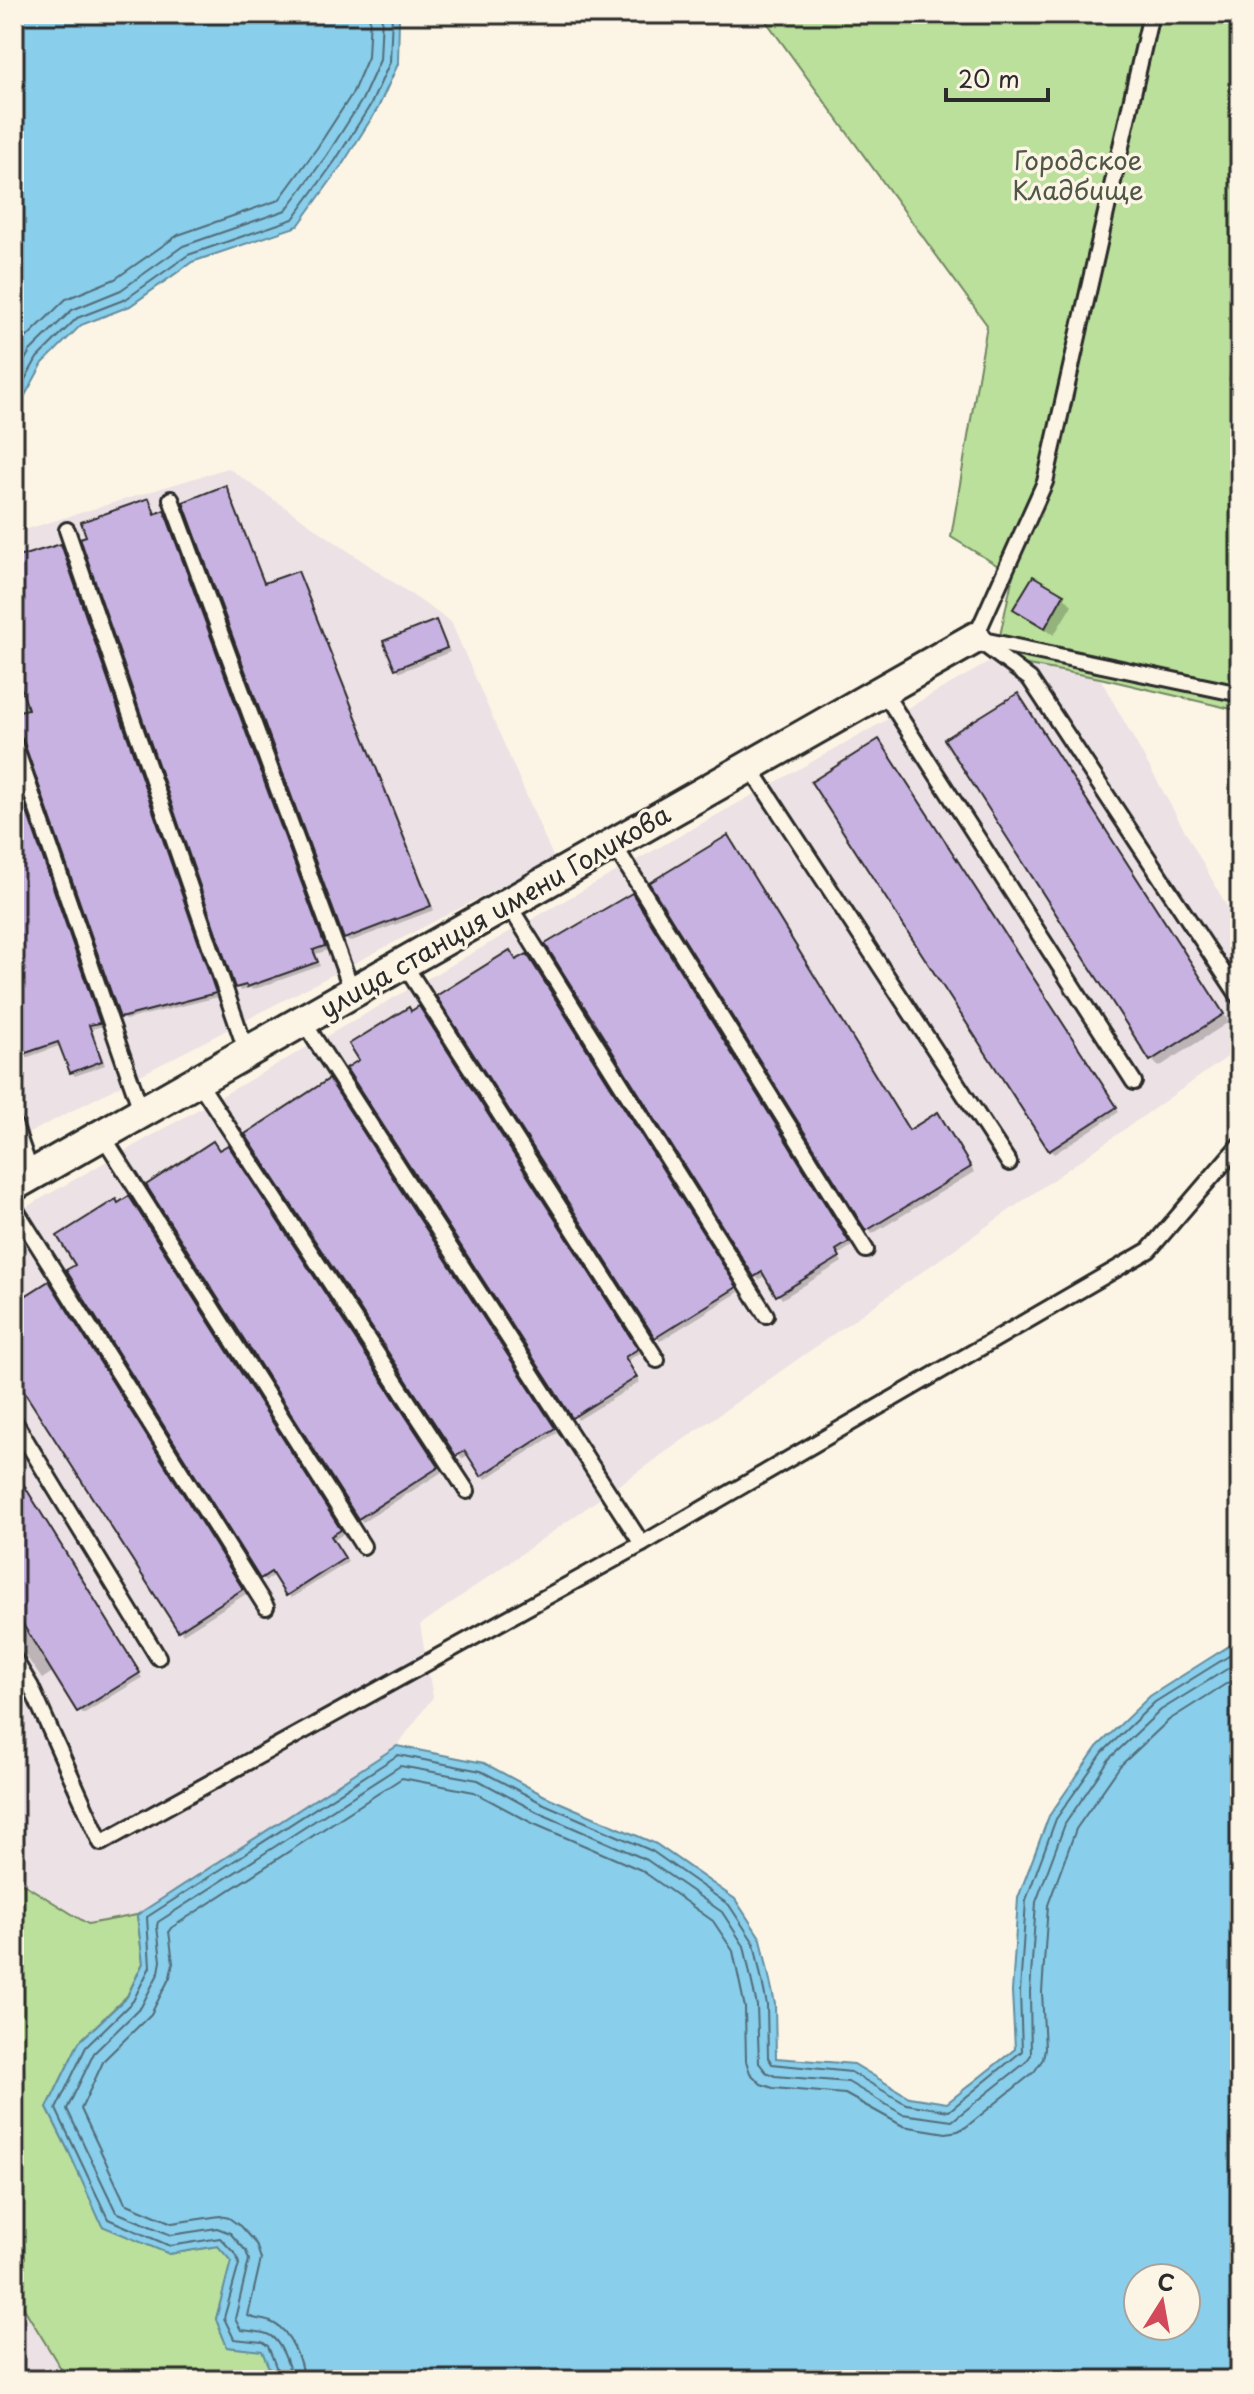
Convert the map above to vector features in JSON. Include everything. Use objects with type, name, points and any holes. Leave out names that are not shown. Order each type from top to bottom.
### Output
[{"type":"street","name":"улица станция имени Голикова","points":[[23,1180],[975,638]]},
{"type":"lane","points":[[975,638],[1045,482],[1151,14]]},
{"type":"lane","points":[[171,499],[353,993]]},
{"type":"lane","points":[[67,530],[247,1053]]},
{"type":"lane","points":[[975,638],[1240,694]]},
{"type":"lane","points":[[975,638],[1030,679],[1240,998]]},
{"type":"lane","points":[[883,691],[1134,1082]]},
{"type":"lane","points":[[14,743],[142,1113]]},
{"type":"lane","points":[[750,767],[1009,1163]]},
{"type":"lane","points":[[614,845],[866,1250]]},
{"type":"lane","points":[[508,904],[766,1315]]},
{"type":"lane","points":[[404,964],[657,1360]]},
{"type":"lane","points":[[303,1021],[642,1544]]},
{"type":"lane","points":[[198,1081],[467,1491]]},
{"type":"lane","points":[[14,1124],[23,1180]]},
{"type":"lane","points":[[103,1136],[363,1546]]},
{"type":"lane","points":[[14,1659],[31,1687],[101,1843],[642,1544],[1149,1250],[1240,1144]]},
{"type":"lane","points":[[14,1207],[266,1607]]},
{"type":"lane","points":[[14,1421],[158,1657]]},
{"type":"shaded area","points":[[228,468],[451,622],[554,859],[14,1141],[14,533]]},
{"type":"shaded area","points":[[995,659],[1100,678],[1240,930],[1240,1048],[420,1625],[433,1697],[397,1746],[137,1915],[88,1924],[14,1878],[14,1214]]},
{"type":"shaded area","points":[[14,2288],[71,2380],[14,2380]]},
{"type":"green space","name":"Городское Кладбище","points":[[761,14],[1240,14],[1240,711],[1100,678],[995,659],[1013,575],[951,537],[987,325]]},
{"type":"green space","points":[[14,1878],[88,1924],[137,1915],[143,1963],[127,1996],[79,2042],[47,2108],[69,2152],[169,2254],[218,2246],[232,2261],[216,2319],[227,2347],[262,2350],[274,2380],[68,2380],[14,2292]]},
{"type":"water","points":[[402,14],[399,17],[398,64],[378,108],[298,226],[192,262],[130,306],[81,325],[43,363],[14,411],[14,15]]},
{"type":"water","points":[[1240,1639],[1240,2380],[274,2380],[262,2351],[227,2347],[216,2319],[231,2261],[218,2246],[169,2254],[102,2226],[47,2108],[79,2042],[127,1997],[143,1963],[137,1915],[397,1746],[484,1763],[545,1796],[656,1844],[735,1899],[761,1939],[775,2004],[776,2058],[854,2064],[909,2097],[947,2103],[1015,2049],[1012,1992],[1018,1898],[1049,1816],[1097,1747],[1150,1696]]},
{"type":"building","points":[[226,485],[264,583],[298,571],[431,906],[344,939],[183,502]]},
{"type":"building","points":[[149,498],[155,514],[164,510],[325,946],[313,950],[318,962],[247,987],[235,988],[80,538],[86,536],[81,522]]},
{"type":"building","points":[[61,544],[216,993],[120,1018],[23,740],[14,733],[14,712],[28,709],[14,666],[14,558]]},
{"type":"building","points":[[1033,576],[1064,594],[1045,628],[1013,609]]},
{"type":"building","points":[[436,620],[447,648],[395,669],[383,641]]},
{"type":"building","points":[[1018,693],[1224,1014],[1150,1061],[944,739]]},
{"type":"building","points":[[879,739],[1117,1107],[1049,1151],[811,782]]},
{"type":"building","points":[[14,774],[100,1023],[89,1025],[102,1061],[70,1073],[58,1042],[14,1057]]},
{"type":"building","points":[[728,835],[909,1130],[938,1112],[971,1167],[866,1231],[649,883]]},
{"type":"building","points":[[632,893],[849,1242],[836,1250],[840,1257],[776,1296],[762,1272],[754,1277],[545,944]]},
{"type":"building","points":[[510,950],[516,960],[527,954],[737,1287],[655,1338],[436,996]]},
{"type":"building","points":[[419,1006],[638,1349],[625,1357],[637,1377],[572,1418],[346,1068],[359,1060],[349,1044],[409,1007],[411,1011]]},
{"type":"building","points":[[329,1079],[555,1428],[481,1476],[465,1451],[456,1456],[245,1134]]},
{"type":"building","points":[[213,1141],[219,1150],[228,1145],[439,1467],[358,1519],[146,1185]]},
{"type":"building","points":[[129,1196],[341,1530],[331,1536],[345,1558],[286,1596],[271,1572],[260,1579],[66,1270],[75,1265],[57,1236],[116,1199],[118,1203]]},
{"type":"building","points":[[49,1281],[243,1589],[178,1631],[14,1376],[14,1303]]},
{"type":"building","points":[[14,1469],[140,1673],[77,1712],[14,1610]]}]
